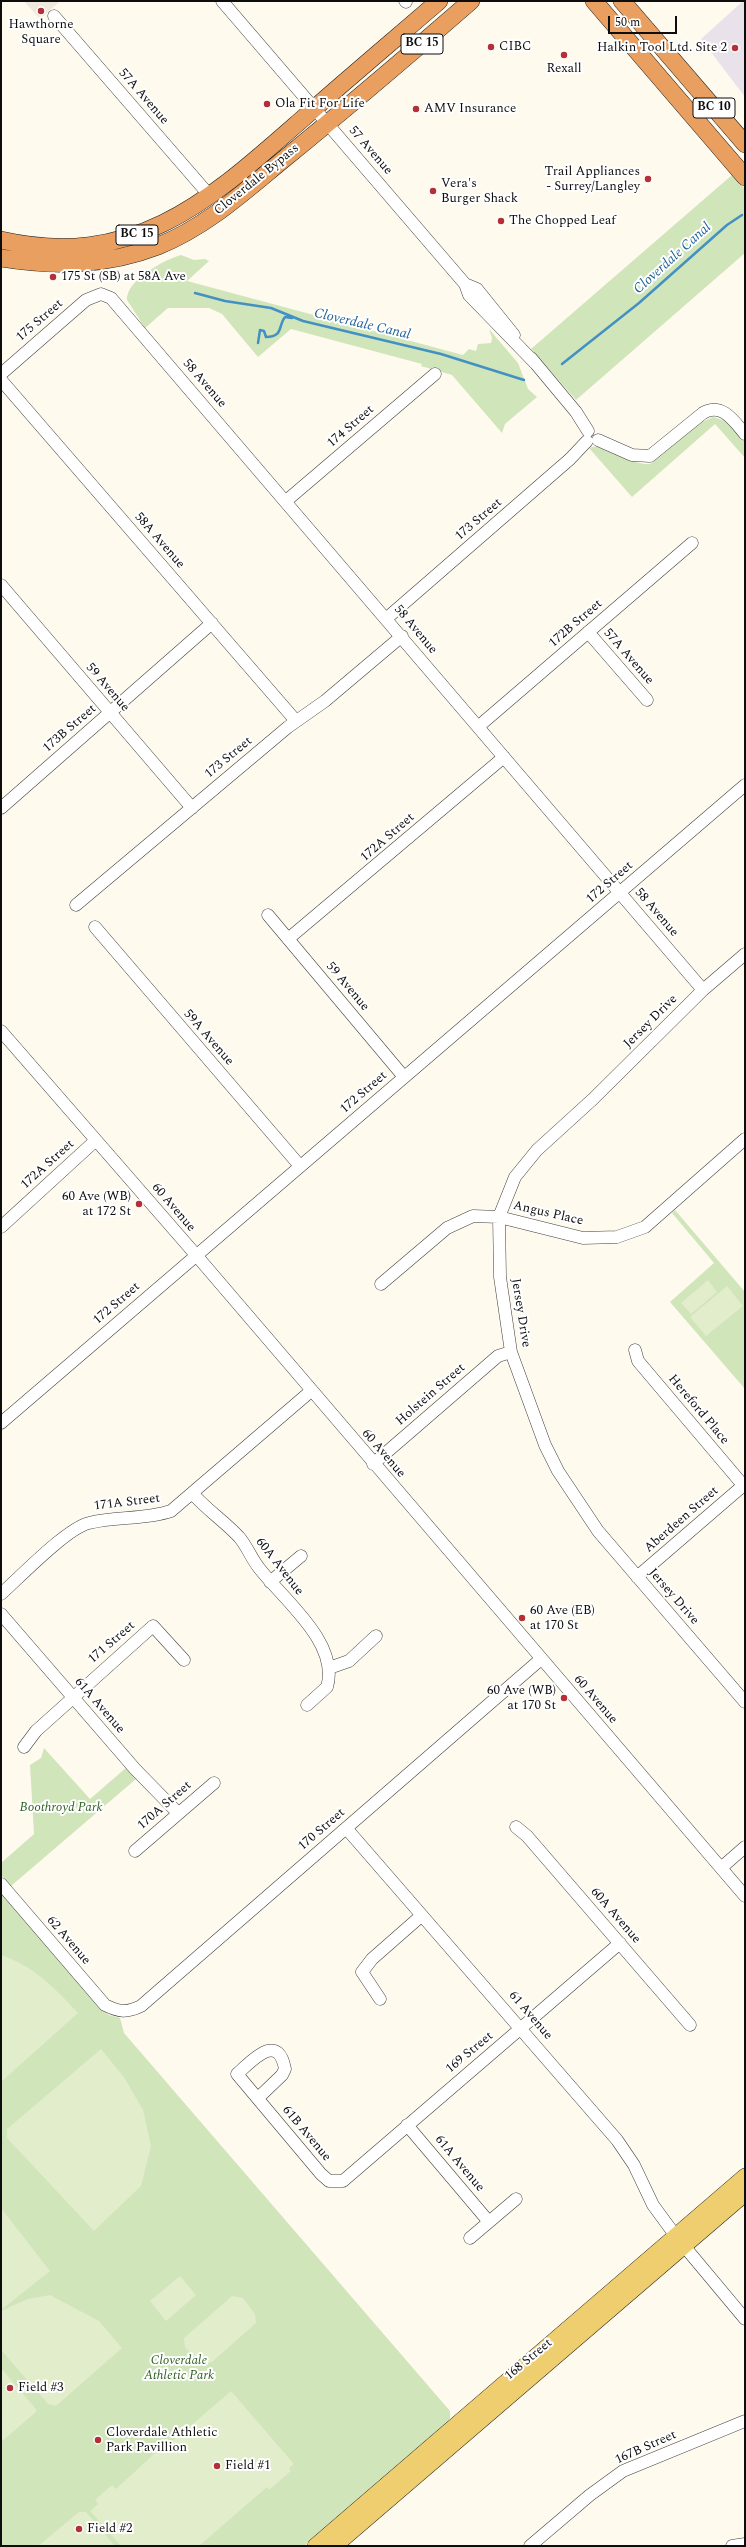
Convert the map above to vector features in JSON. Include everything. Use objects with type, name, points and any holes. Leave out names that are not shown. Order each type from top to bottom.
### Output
[{"type":"highway","name":"Cloverdale Bypass","points":[[1,240],[38,246],[72,247],[120,240],[164,224],[210,196],[439,1]]},
{"type":"highway","name":"Cloverdale Bypass","points":[[1,258],[53,265],[90,263],[128,256],[160,245],[192,229],[217,213],[328,124],[472,1]]},
{"type":"highway","name":"BC 10","points":[[594,1],[745,177]]},
{"type":"highway","name":"BC 10","points":[[622,1],[745,144]]},
{"type":"main road","name":"168 Street","points":[[315,2546],[680,2241],[744,2176]]},
{"type":"main road","name":"168 Street","points":[[335,2546],[606,2313],[626,2288],[673,2246],[745,2194]]},
{"type":"street","name":"57 Avenue","points":[[222,1],[466,284],[477,289],[576,412],[591,437]]},
{"type":"street","name":"57A Avenue","points":[[54,16],[210,196]]},
{"type":"street","name":"175 Street","points":[[1,374],[86,300],[101,294]]},
{"type":"street","name":"58 Avenue","points":[[101,294],[111,298],[118,304],[703,990]]},
{"type":"street","name":"174 Street","points":[[286,501],[435,374]]},
{"type":"street","name":"58A Avenue","points":[[1,380],[296,721]]},
{"type":"street","points":[[591,437],[632,455],[650,456],[703,413],[714,409],[726,413],[745,434]]},
{"type":"street","name":"173 Street","points":[[387,618],[570,459],[591,437]]},
{"type":"street","name":"172B Street","points":[[479,726],[692,543]]},
{"type":"street","name":"59 Avenue","points":[[1,585],[192,808]]},
{"type":"street","name":"173B Street","points":[[1,808],[212,623]]},
{"type":"street","name":"57A Avenue","points":[[588,632],[647,700]]},
{"type":"street","name":"173 Street","points":[[76,905],[296,721],[325,701],[402,636]]},
{"type":"street","name":"172A Street","points":[[288,939],[504,757]]},
{"type":"street","name":"172 Street","points":[[1,1423],[745,785]]},
{"type":"street","name":"59 Avenue","points":[[268,915],[404,1077]]},
{"type":"street","name":"59A Avenue","points":[[96,928],[300,1166]]},
{"type":"street","name":"Jersey Drive","points":[[744,1698],[598,1531],[558,1471],[545,1445],[511,1352],[500,1277],[499,1217],[515,1177],[537,1150],[593,1099],[703,990],[745,954]]},
{"type":"street","name":"60 Avenue","points":[[1,1031],[95,1141],[196,1255],[373,1464],[745,1896]]},
{"type":"street","name":"Angus Place","points":[[381,1284],[448,1228],[472,1216],[499,1217],[583,1238],[617,1237],[645,1227],[745,1139]]},
{"type":"street","name":"172A Street","points":[[1,1227],[95,1141]]},
{"type":"street","name":"Hereford Place","points":[[635,1350],[638,1362],[744,1484]]},
{"type":"street","name":"Holstein Street","points":[[373,1464],[498,1356],[511,1352]]},
{"type":"street","name":"171A Street","points":[[1,1594],[73,1530],[88,1523],[155,1516],[171,1511],[311,1391]]},
{"type":"street","name":"Aberdeen Street","points":[[637,1577],[744,1484]]},
{"type":"street","name":"60A Avenue","points":[[192,1493],[212,1514],[240,1538],[270,1582],[312,1630],[325,1652],[329,1668]]},
{"type":"street","points":[[270,1582],[301,1556]]},
{"type":"street","name":"61A Avenue","points":[[1,1614],[135,1769],[178,1813]]},
{"type":"street","name":"171 Street","points":[[24,1747],[36,1731],[72,1697],[153,1626],[184,1660]]},
{"type":"street","points":[[307,1705],[327,1687],[329,1668],[349,1661],[376,1636]]},
{"type":"street","name":"170 Street","points":[[118,2011],[129,2011],[141,2006],[541,1659]]},
{"type":"street","name":"170A Street","points":[[136,1851],[214,1783]]},
{"type":"street","name":"60A Avenue","points":[[516,1827],[527,1836],[690,2025]]},
{"type":"street","name":"61 Avenue","points":[[346,1828],[421,1916],[522,2028],[623,2147],[653,2205],[680,2241],[745,2319]]},
{"type":"street","points":[[721,1868],[745,1847]]},
{"type":"street","name":"62 Avenue","points":[[1,1884],[105,2005],[118,2011]]},
{"type":"street","points":[[380,1999],[362,1972],[372,1959],[421,1916]]},
{"type":"street","name":"169 Street","points":[[337,2182],[348,2177],[620,1943]]},
{"type":"street","name":"61B Avenue","points":[[258,2098],[321,2174],[329,2180],[337,2182]]},
{"type":"street","name":"61A Avenue","points":[[407,2125],[489,2222]]},
{"type":"street","points":[[470,2238],[516,2199]]},
{"type":"street","name":"167B Street","points":[[530,2546],[590,2495],[623,2471],[745,2421]]},
{"type":"street","points":[[732,2546],[745,2544]]},
{"type":"shaded area","name":"Hawthorne Square","points":[[24,1],[58,1],[59,2],[40,19]]},
{"type":"shaded area","points":[[743,1],[745,1],[745,97],[701,39]]},
{"type":"green space","points":[[732,175],[745,189],[745,253],[576,400],[531,349]]},
{"type":"green space","points":[[181,255],[194,260],[205,259],[209,261],[187,281],[463,355],[469,349],[476,351],[478,344],[491,343],[492,338],[489,329],[518,363],[528,389],[537,397],[505,424],[502,433],[452,375],[421,366],[422,364],[291,329],[258,357],[222,314],[209,308],[168,308],[145,328],[127,300],[128,293],[139,278],[147,272],[165,261]]},
{"type":"green space","points":[[713,417],[726,421],[745,442],[745,458],[715,424],[632,497],[589,448],[602,448],[642,464],[650,464],[700,423]]},
{"type":"green space","points":[[675,1210],[745,1292],[745,1389],[670,1302],[714,1263],[672,1213]]},
{"type":"green space","points":[[708,1280],[717,1292],[691,1314],[681,1303]]},
{"type":"green space","points":[[727,1286],[743,1306],[706,1336],[690,1317]]},
{"type":"green space","name":"Boothroyd Park","points":[[44,1748],[90,1799],[127,1767],[136,1779],[11,1886],[1,1875],[1,1863],[34,1834],[30,1765],[41,1758]]},
{"type":"green space","name":"Cloverdale Athletic Park","points":[[1,1893],[100,2008],[109,2015],[120,2018],[124,2033],[450,2411],[450,2418],[447,2424],[304,2546],[1,2546]]},
{"type":"green space","points":[[1,1955],[24,1965],[34,1972],[52,1986],[78,2013],[1,2082]]},
{"type":"green space","points":[[101,2049],[124,2077],[143,2110],[151,2146],[141,2186],[94,2231],[7,2138],[7,2129]]},
{"type":"green space","points":[[1,2208],[50,2271],[1,2310]]},
{"type":"green space","points":[[180,2276],[196,2295],[166,2321],[150,2301]]},
{"type":"green space","points":[[50,2295],[99,2321],[122,2348],[56,2406],[48,2404],[1,2350],[1,2311],[28,2299]]},
{"type":"green space","points":[[232,2296],[243,2298],[255,2314],[256,2323],[212,2362],[200,2364],[185,2347],[184,2338]]},
{"type":"green space","name":"Field #3","points":[[1,2368],[36,2409],[36,2412],[1,2442]]},
{"type":"green space","name":"Field #1","points":[[231,2391],[294,2464],[289,2468],[291,2471],[269,2490],[267,2487],[199,2546],[121,2546],[90,2511],[98,2504],[95,2500],[112,2485],[116,2489],[166,2443],[168,2445]]},
{"type":"green space","name":"Field #2","points":[[79,2512],[86,2512],[115,2546],[38,2546]]},
{"type":"waterway","name":"Cloverdale Canal","points":[[562,364],[639,303],[727,225],[742,215]]},
{"type":"waterway","name":"Cloverdale Canal","points":[[195,293],[225,301],[271,308],[303,321],[441,354],[524,380]]},
{"type":"waterway","points":[[258,343],[260,330],[264,331],[266,337],[276,335],[280,330],[285,317],[292,318]]},
{"type":"place","name":"Hawthorne Square","points":[[41,11]]},
{"type":"place","name":"CIBC","points":[[491,47]]},
{"type":"place","name":"Halkin Tool Ltd. Site 2","points":[[735,48]]},
{"type":"place","name":"Rexall","points":[[564,55]]},
{"type":"place","name":"Ola Fit For Life","points":[[267,104]]},
{"type":"place","name":"AMV Insurance","points":[[416,109]]},
{"type":"place","name":"Trail Appliances - Surrey/Langley","points":[[648,179]]},
{"type":"place","name":"Vera's Burger Shack","points":[[433,191]]},
{"type":"place","name":"The Chopped Leaf","points":[[501,221]]},
{"type":"place","name":"175 St (SB) at 58A Ave","points":[[53,277]]},
{"type":"place","name":"60 Ave (WB) at 172 St","points":[[139,1204]]},
{"type":"place","name":"60 Ave (EB) at 170 St","points":[[522,1618]]},
{"type":"place","name":"60 Ave (WB) at 170 St","points":[[564,1698]]},
{"type":"place","name":"Field #3","points":[[10,2388]]},
{"type":"place","name":"Cloverdale Athletic Park Pavillion","points":[[98,2440]]},
{"type":"place","name":"Field #1","points":[[217,2466]]},
{"type":"place","name":"Field #2","points":[[79,2529]]}]
